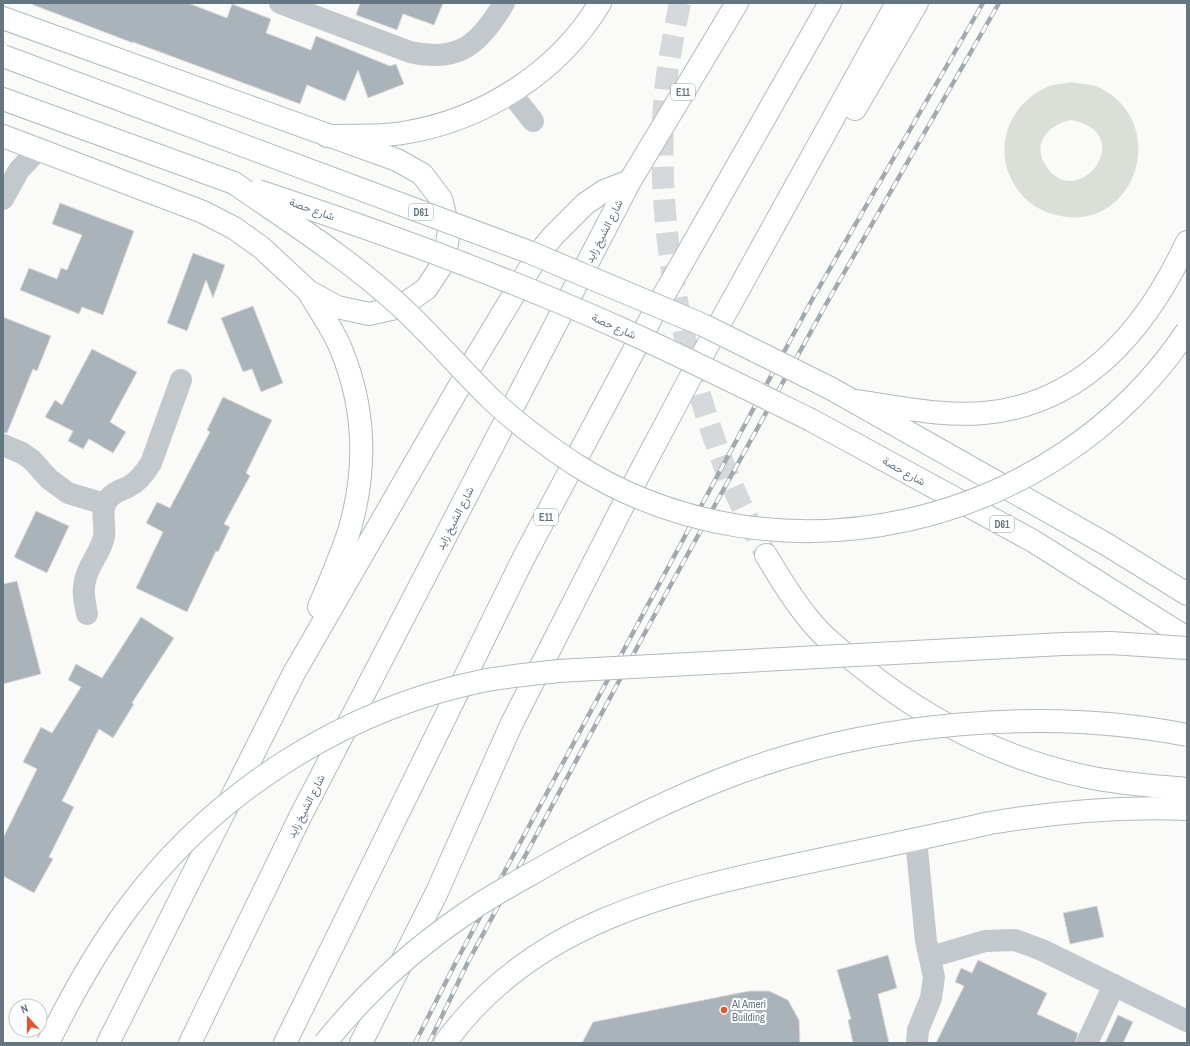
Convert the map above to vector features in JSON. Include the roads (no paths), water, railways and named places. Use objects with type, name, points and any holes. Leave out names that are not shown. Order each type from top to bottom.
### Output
[{"type":"main road","points":[[327,136],[401,134],[430,128],[458,119],[485,107],[511,93],[535,76],[577,35],[600,3]]},
{"type":"main road","name":"شارع الشيخ زايد","points":[[190,1043],[301,815],[630,182],[737,3]]},
{"type":"main road","name":"E11","points":[[285,1043],[523,559],[657,307],[830,3]]},
{"type":"main road","points":[[360,1043],[437,892],[511,725],[640,471],[897,3]]},
{"type":"main road","points":[[767,239],[809,183],[828,154],[917,3]]},
{"type":"main road","points":[[3,18],[397,160],[422,174],[442,199],[449,230],[444,262],[426,289],[400,307],[369,314],[337,307],[308,291],[262,248],[222,222],[203,212],[3,136]]},
{"type":"main road","name":"D61","points":[[3,56],[536,255],[696,322],[854,401],[1106,544],[1187,594]]},
{"type":"main road","name":"شارع حصة","points":[[3,99],[234,183],[393,238],[549,298],[626,331],[811,420],[1033,540],[1187,638]]},
{"type":"main road","points":[[108,1043],[294,672],[475,359],[539,253],[553,236],[585,204],[604,191],[630,182]]},
{"type":"main road","points":[[234,183],[340,256],[379,287],[422,327],[492,400],[520,425],[549,447],[587,471],[647,500],[682,512],[718,521],[755,527],[792,530],[830,530],[888,523],[938,512],[1007,487],[1064,454],[1099,428],[1126,404],[1152,377],[1187,331]]},
{"type":"main road","points":[[854,401],[961,413],[1006,410],[1048,398],[1095,369],[1127,338],[1159,297],[1187,242]]},
{"type":"main road","points":[[294,672],[350,528],[359,493],[362,456],[360,419],[353,382],[340,348],[308,291]]},
{"type":"main road","points":[[766,555],[790,595],[809,619],[836,647],[894,692],[955,730],[1013,755],[1054,769],[1123,783],[1187,789]]},
{"type":"main road","points":[[48,1043],[84,973],[128,908],[168,860],[201,827],[236,796],[301,752],[363,720],[407,702],[482,681],[566,671],[1063,644],[1111,643],[1187,648]]},
{"type":"main road","points":[[325,1043],[368,994],[399,965],[466,913],[502,890],[630,819],[684,794],[739,772],[796,754],[854,740],[912,730],[972,724],[1073,722],[1116,724],[1187,735]]},
{"type":"main road","points":[[445,1043],[469,1014],[509,977],[542,953],[585,927],[631,908],[678,892],[990,823],[1074,811],[1116,808],[1187,809]]},
{"type":"street","points":[[280,3],[410,52],[436,55],[457,51],[471,44],[484,34],[504,3]]},
{"type":"street","points":[[511,93],[534,122]]},
{"type":"street","points":[[3,199],[19,170],[38,150]]},
{"type":"street","points":[[87,614],[84,598],[84,581],[90,565],[98,554],[102,544],[104,534],[103,510],[105,504],[113,494],[129,486],[145,472],[151,463],[181,380]]},
{"type":"street","points":[[3,445],[22,453],[32,460],[49,479],[68,493],[105,504]]},
{"type":"street","points":[[916,839],[926,941],[933,967],[933,988],[931,998],[918,1030],[917,1043]]},
{"type":"street","points":[[931,957],[985,941],[1014,940],[1042,950],[1187,1021]]},
{"type":"street","points":[[1087,1043],[1114,985]]},
{"type":"tunnel","points":[[680,3],[666,81],[663,139],[663,187],[667,235],[674,283],[683,331],[709,424],[734,490],[766,555]]},
{"type":"railway","points":[[415,1043],[457,960],[813,298],[983,3]]},
{"type":"railway","points":[[429,1043],[467,964],[669,588],[829,299],[999,3]]},
{"type":"place","name":"Al Ameri Building","points":[[724,1010]]}]
